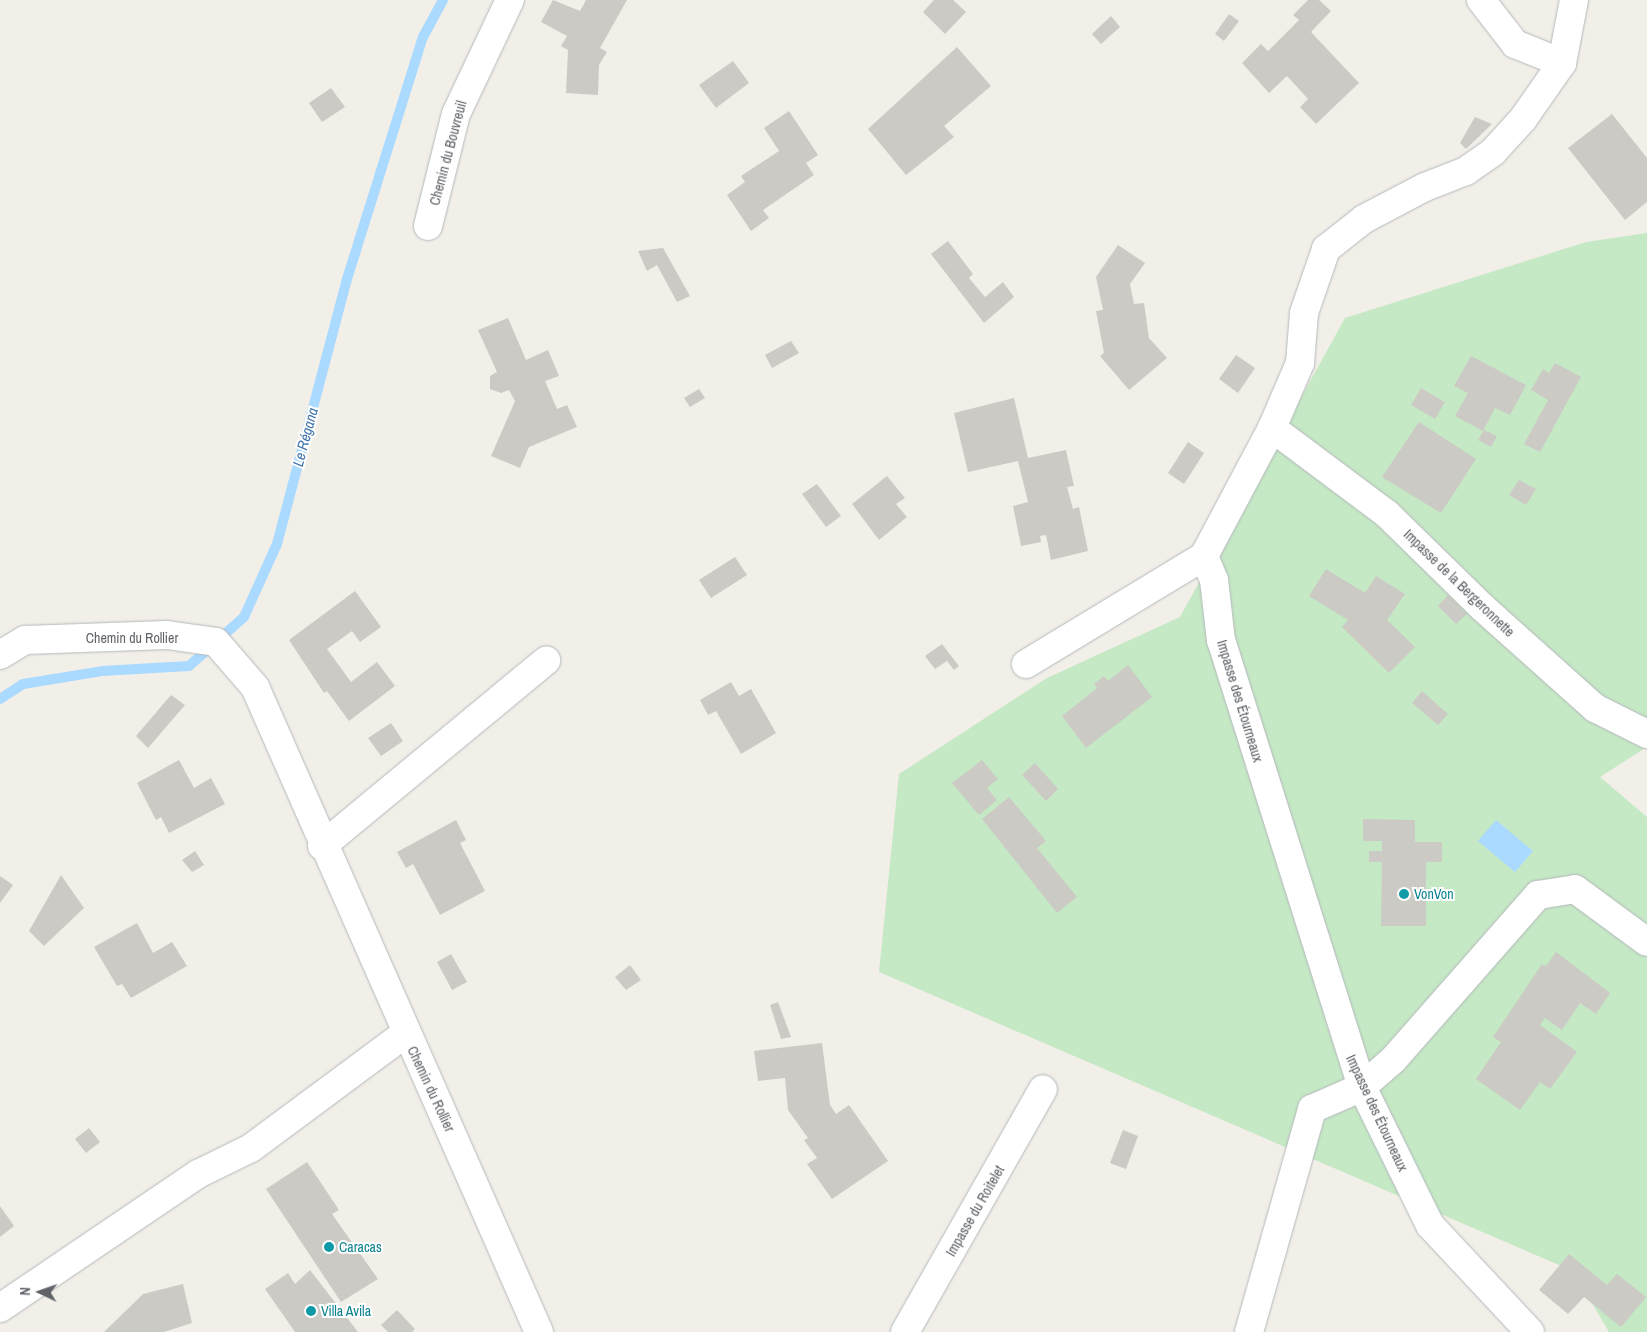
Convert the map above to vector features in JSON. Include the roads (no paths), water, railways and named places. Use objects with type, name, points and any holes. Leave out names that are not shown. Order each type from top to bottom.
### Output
[{"type":"street","name":"Chemin du Bouvreuil","points":[[428,226],[456,114],[510,0]]},
{"type":"street","points":[[1481,0],[1515,44],[1562,63]]},
{"type":"street","points":[[1026,664],[1204,556],[1272,428],[1300,363],[1304,313],[1326,249],[1364,219],[1425,186],[1466,171],[1493,152],[1523,119],[1562,63],[1574,0]]},
{"type":"street","name":"Impasse de la Bergeronnette","points":[[1272,428],[1387,514],[1482,607],[1594,708],[1647,734]]},
{"type":"street","name":"Impasse des Étourneaux","points":[[1204,556],[1214,580],[1221,641],[1362,1088],[1430,1225],[1530,1332]]},
{"type":"street","name":"Chemin du Rollier","points":[[0,655],[25,640],[167,635],[216,642],[255,687],[322,846],[498,1232],[539,1332]]},
{"type":"street","points":[[322,846],[546,661]]},
{"type":"street","points":[[1249,1332],[1312,1108],[1362,1088],[1393,1060],[1538,894],[1575,889],[1647,942]]},
{"type":"street","points":[[0,1308],[8,1306],[198,1174],[251,1148],[406,1033]]},
{"type":"street","name":"Impasse du Roitelet","points":[[905,1332],[1043,1089]]},
{"type":"water","points":[[1496,820],[1533,851],[1515,872],[1478,841]]},
{"type":"waterway","name":"Le Régana","points":[[0,699],[23,684],[102,671],[189,666],[244,617],[277,544],[347,279],[423,37],[443,0]]},
{"type":"place","name":"VonVon","points":[[1404,894]]},
{"type":"place","name":"Caracas","points":[[329,1247]]},
{"type":"place","name":"Villa Avila","points":[[311,1311]]}]
